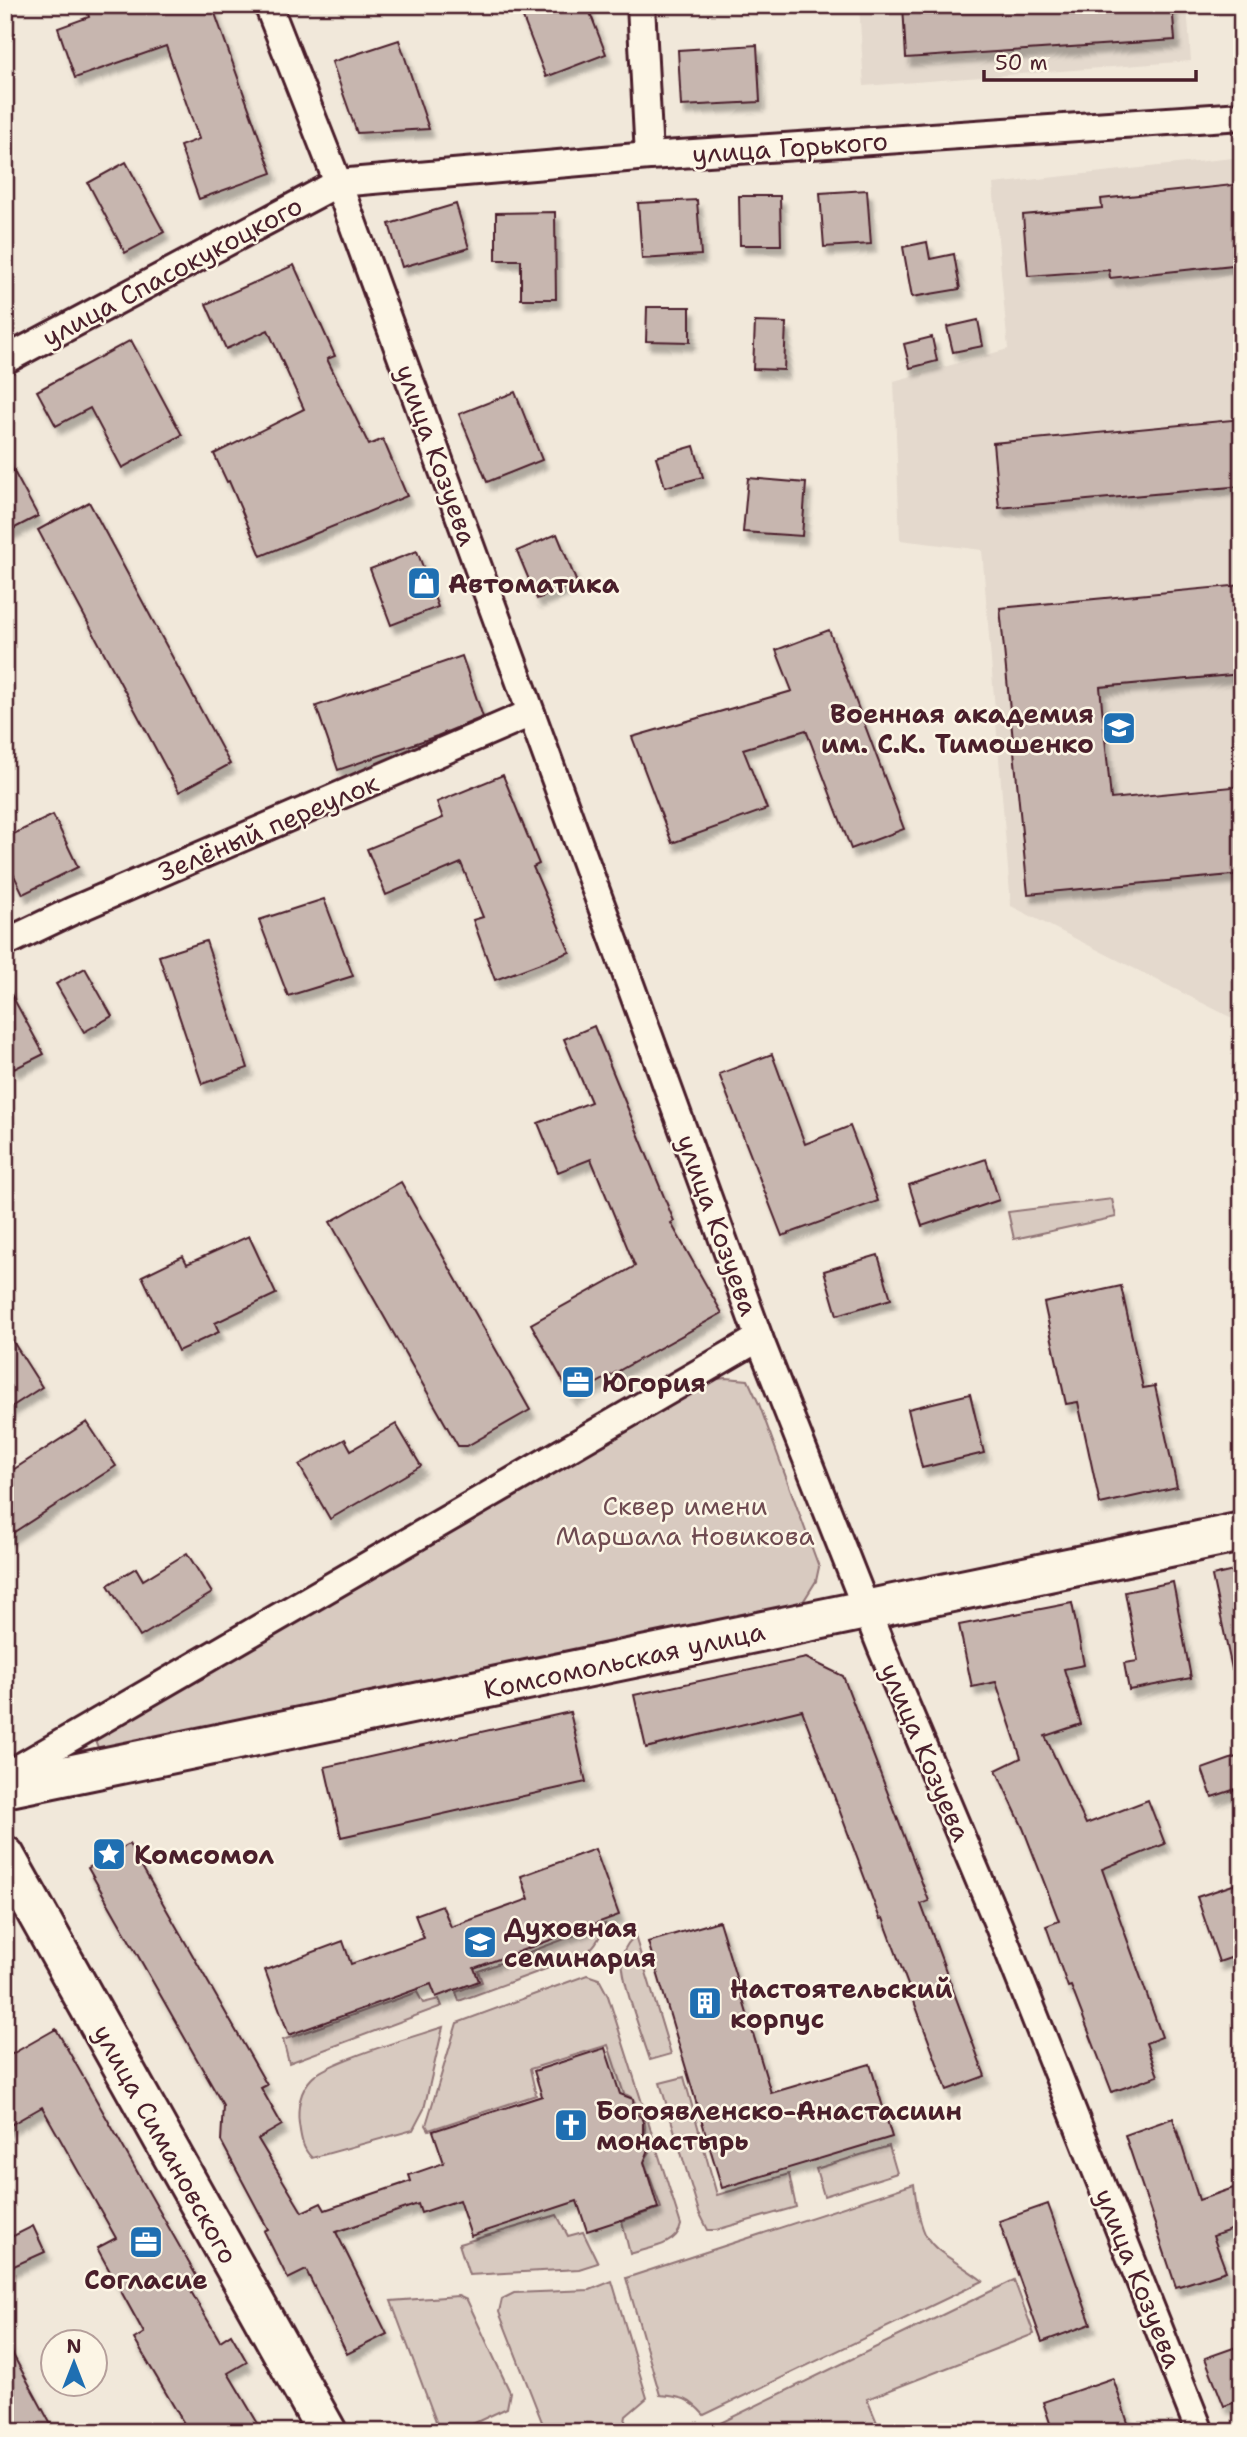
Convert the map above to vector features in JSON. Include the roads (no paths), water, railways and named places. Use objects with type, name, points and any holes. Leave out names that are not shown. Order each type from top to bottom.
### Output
[{"type":"street","name":"улица Козуева","points":[[268,5],[338,183],[759,1338],[866,1609],[998,1924],[1200,2432]]},
{"type":"street","points":[[641,5],[649,156]]},
{"type":"street","name":"улица Горького","points":[[338,183],[649,156],[1242,116]]},
{"type":"street","name":"улица Спасокукоцкого","points":[[5,360],[338,183]]},
{"type":"street","name":"Зелёный переулок","points":[[5,943],[72,911],[531,713]]},
{"type":"street","points":[[5,1776],[759,1338]]},
{"type":"street","name":"Комсомольская улица","points":[[5,1788],[1242,1532]]},
{"type":"street","name":"улица Симановского","points":[[5,1856],[327,2432]]},
{"type":"place","name":"Автоматика","points":[[424,583]]},
{"type":"place","name":"Военная академия им. С.К. Тимошенко","points":[[1119,728]]},
{"type":"place","name":"Югория","points":[[578,1382]]},
{"type":"place","name":"Комсомол","points":[[109,1854]]},
{"type":"place","name":"Духовная семинария","points":[[480,1942]]},
{"type":"place","name":"Настоятельский корпус","points":[[705,2003]]},
{"type":"place","name":"Богоявленско-Анастасиин монастырь","points":[[571,2125]]},
{"type":"place","name":"Согласие","points":[[146,2242]]},
{"type":"park label","name":"Сквер имени Маршала Новикова","points":[[685,1520]]}]
